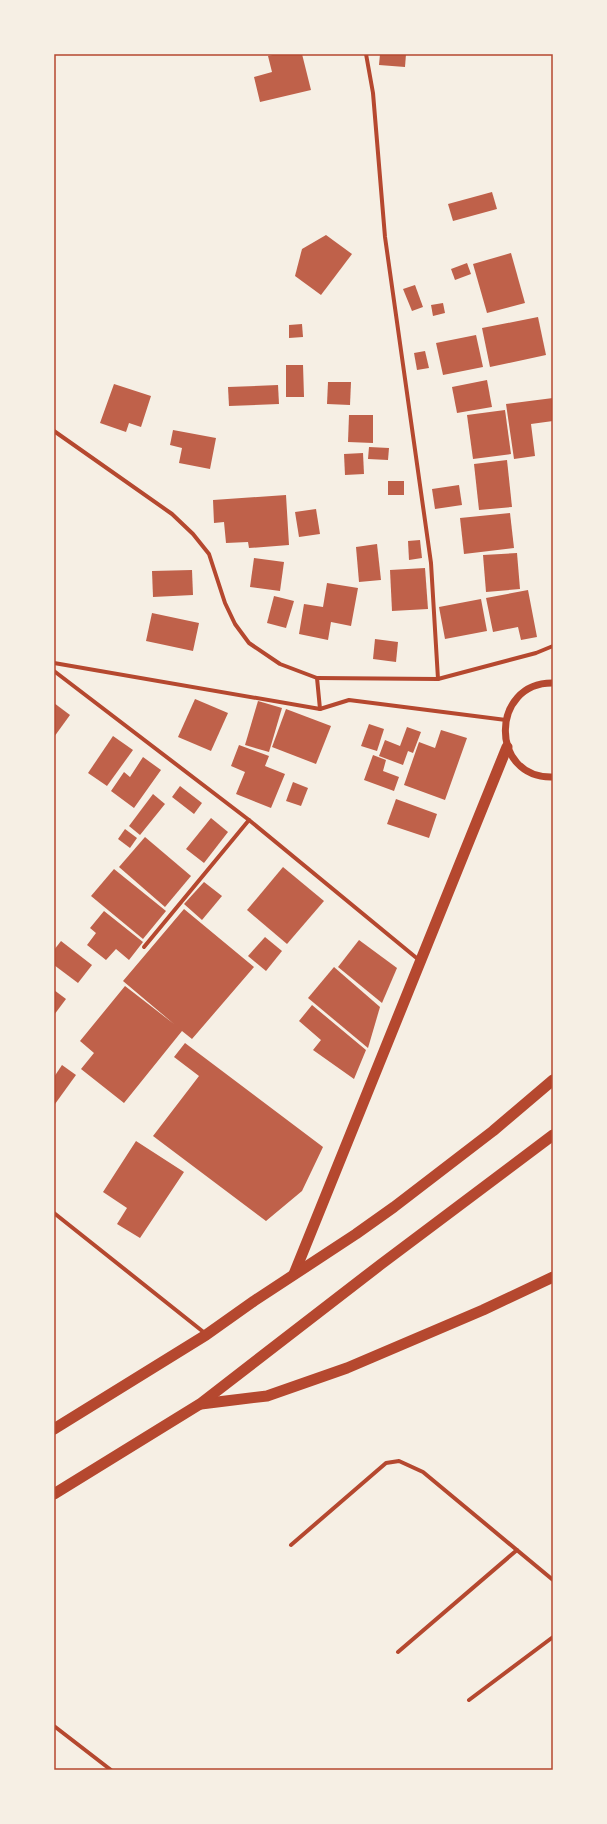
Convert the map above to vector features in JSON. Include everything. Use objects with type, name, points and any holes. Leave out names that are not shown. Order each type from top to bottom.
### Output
[{"type":"highway","points":[[294,1274],[507,747]]},
{"type":"highway","points":[[54,1429],[206,1334],[394,1207],[493,1131],[553,1080]]},
{"type":"highway","points":[[54,1494],[200,1404],[380,1265],[553,1135]]},
{"type":"highway","points":[[200,1404],[267,1396],[347,1368],[483,1310],[553,1277]]},
{"type":"street","points":[[366,54],[373,93],[385,237],[431,563],[438,679]]},
{"type":"street","points":[[54,431],[172,514],[193,534],[209,554],[225,603],[235,624],[249,642],[280,664],[317,678],[438,679],[536,653],[553,646]]},
{"type":"street","points":[[54,664],[320,708],[349,700],[506,720]]},
{"type":"street","points":[[54,671],[249,820],[421,962]]},
{"type":"street","points":[[317,678],[320,708]]},
{"type":"street","points":[[553,683],[546,683],[532,688],[519,696],[510,707],[504,734],[507,747],[512,756],[527,771],[538,776],[553,777]]},
{"type":"street","points":[[144,947],[249,820]]},
{"type":"street","points":[[54,1213],[206,1334]]},
{"type":"street","points":[[291,1545],[386,1463],[400,1461],[423,1472],[553,1580]]},
{"type":"street","points":[[398,1652],[517,1550]]},
{"type":"street","points":[[469,1700],[553,1637]]},
{"type":"street","points":[[54,1726],[111,1770]]},
{"type":"building","points":[[277,54],[302,54],[311,90],[260,102],[254,77],[272,72],[268,56]]},
{"type":"building","points":[[380,54],[406,54],[405,67],[379,65]]},
{"type":"building","points":[[492,192],[497,209],[453,221],[448,204]]},
{"type":"building","points":[[326,235],[352,254],[321,295],[295,276],[302,249]]},
{"type":"building","points":[[511,253],[525,303],[487,313],[473,264]]},
{"type":"building","points":[[467,263],[471,274],[455,280],[451,269]]},
{"type":"building","points":[[415,285],[423,307],[412,311],[403,289]]},
{"type":"building","points":[[443,303],[445,313],[433,316],[431,305]]},
{"type":"building","points":[[538,317],[546,355],[490,367],[482,328]]},
{"type":"building","points":[[302,324],[303,337],[289,338],[289,325]]},
{"type":"building","points":[[476,335],[483,367],[443,375],[436,343]]},
{"type":"building","points":[[425,351],[429,368],[417,370],[414,353]]},
{"type":"building","points":[[286,365],[303,365],[304,397],[286,397]]},
{"type":"building","points":[[487,380],[492,407],[457,413],[452,387]]},
{"type":"building","points":[[328,382],[351,382],[350,405],[327,404]]},
{"type":"building","points":[[114,384],[151,396],[141,427],[129,423],[126,432],[100,423]]},
{"type":"building","points":[[278,385],[279,404],[229,406],[228,387]]},
{"type":"building","points":[[553,398],[553,421],[531,424],[535,456],[514,459],[506,404]]},
{"type":"building","points":[[505,410],[511,454],[473,459],[467,415]]},
{"type":"building","points":[[349,415],[373,415],[373,443],[348,442]]},
{"type":"building","points":[[173,430],[216,438],[210,469],[179,463],[182,448],[170,445]]},
{"type":"building","points":[[369,447],[389,448],[388,460],[368,459]]},
{"type":"building","points":[[363,453],[364,474],[345,475],[344,454]]},
{"type":"building","points":[[507,460],[512,507],[479,510],[474,464]]},
{"type":"building","points":[[388,481],[404,481],[404,495],[388,495]]},
{"type":"building","points":[[459,485],[462,505],[435,509],[432,489]]},
{"type":"building","points":[[286,495],[289,545],[249,548],[248,542],[226,543],[224,522],[214,523],[213,500]]},
{"type":"building","points":[[316,509],[320,534],[299,537],[295,512]]},
{"type":"building","points":[[510,513],[514,548],[464,554],[460,518]]},
{"type":"building","points":[[420,540],[422,558],[409,560],[408,541]]},
{"type":"building","points":[[377,544],[381,580],[359,582],[356,547]]},
{"type":"building","points":[[517,553],[520,589],[486,592],[483,555]]},
{"type":"building","points":[[254,558],[284,562],[280,591],[250,587]]},
{"type":"building","points":[[425,568],[428,609],[392,611],[390,570]]},
{"type":"building","points":[[192,570],[193,595],[153,597],[152,571]]},
{"type":"building","points":[[327,583],[358,588],[351,626],[331,622],[328,640],[299,634],[304,604],[323,607]]},
{"type":"building","points":[[528,590],[537,637],[521,640],[518,627],[493,632],[486,598]]},
{"type":"building","points":[[274,596],[294,601],[286,628],[267,623]]},
{"type":"building","points":[[481,599],[487,631],[445,639],[439,607]]},
{"type":"building","points":[[152,613],[199,623],[193,651],[146,641]]},
{"type":"building","points":[[375,639],[398,642],[396,662],[373,659]]},
{"type":"building","points":[[195,699],[228,713],[211,751],[178,737]]},
{"type":"building","points":[[258,701],[282,708],[269,752],[245,745]]},
{"type":"building","points":[[54,703],[70,715],[54,737]]},
{"type":"building","points":[[286,709],[331,726],[316,764],[272,747]]},
{"type":"building","points":[[369,724],[384,729],[377,751],[361,746]]},
{"type":"building","points":[[407,727],[421,732],[413,753],[408,751],[403,765],[379,756],[385,740],[400,746]]},
{"type":"building","points":[[441,730],[467,738],[445,800],[404,785],[419,742],[435,748]]},
{"type":"building","points":[[113,736],[133,750],[107,786],[88,773]]},
{"type":"building","points":[[239,745],[269,756],[265,766],[285,774],[271,808],[236,794],[245,772],[231,766]]},
{"type":"building","points":[[373,755],[386,760],[383,771],[399,777],[394,791],[364,780]]},
{"type":"building","points":[[143,757],[161,770],[134,808],[111,791],[124,772],[130,777]]},
{"type":"building","points":[[293,782],[308,788],[301,806],[286,801]]},
{"type":"building","points":[[180,786],[202,803],[194,814],[172,797]]},
{"type":"building","points":[[153,794],[165,804],[140,835],[129,826]]},
{"type":"building","points":[[396,799],[437,814],[429,838],[387,824]]},
{"type":"building","points":[[211,818],[228,832],[204,863],[186,849]]},
{"type":"building","points":[[125,829],[137,838],[130,848],[118,839]]},
{"type":"building","points":[[145,837],[191,876],[165,907],[119,867]]},
{"type":"building","points":[[283,867],[324,901],[287,944],[247,910]]},
{"type":"building","points":[[114,869],[166,911],[143,939],[91,896]]},
{"type":"building","points":[[204,882],[222,896],[202,920],[184,904]]},
{"type":"building","points":[[184,909],[254,967],[192,1039],[182,1031],[124,1103],[81,1069],[94,1053],[80,1041],[125,986],[174,1024],[123,981]]},
{"type":"building","points":[[104,911],[143,942],[129,960],[116,949],[106,960],[87,945],[96,933],[90,928]]},
{"type":"building","points":[[265,937],[282,951],[266,971],[248,956]]},
{"type":"building","points":[[359,940],[397,968],[382,1003],[338,967]]},
{"type":"building","points":[[61,941],[92,965],[78,983],[54,965],[54,950]]},
{"type":"building","points":[[334,967],[380,1007],[368,1048],[308,998]]},
{"type":"building","points":[[54,990],[66,999],[54,1015]]},
{"type":"building","points":[[312,1005],[366,1050],[354,1079],[313,1050],[321,1040],[299,1021]]},
{"type":"building","points":[[185,1043],[323,1147],[302,1191],[266,1221],[153,1136],[199,1076],[174,1057]]},
{"type":"building","points":[[62,1065],[76,1075],[55,1104],[54,1077]]},
{"type":"building","points":[[136,1141],[184,1172],[140,1238],[117,1224],[127,1208],[103,1192]]}]
